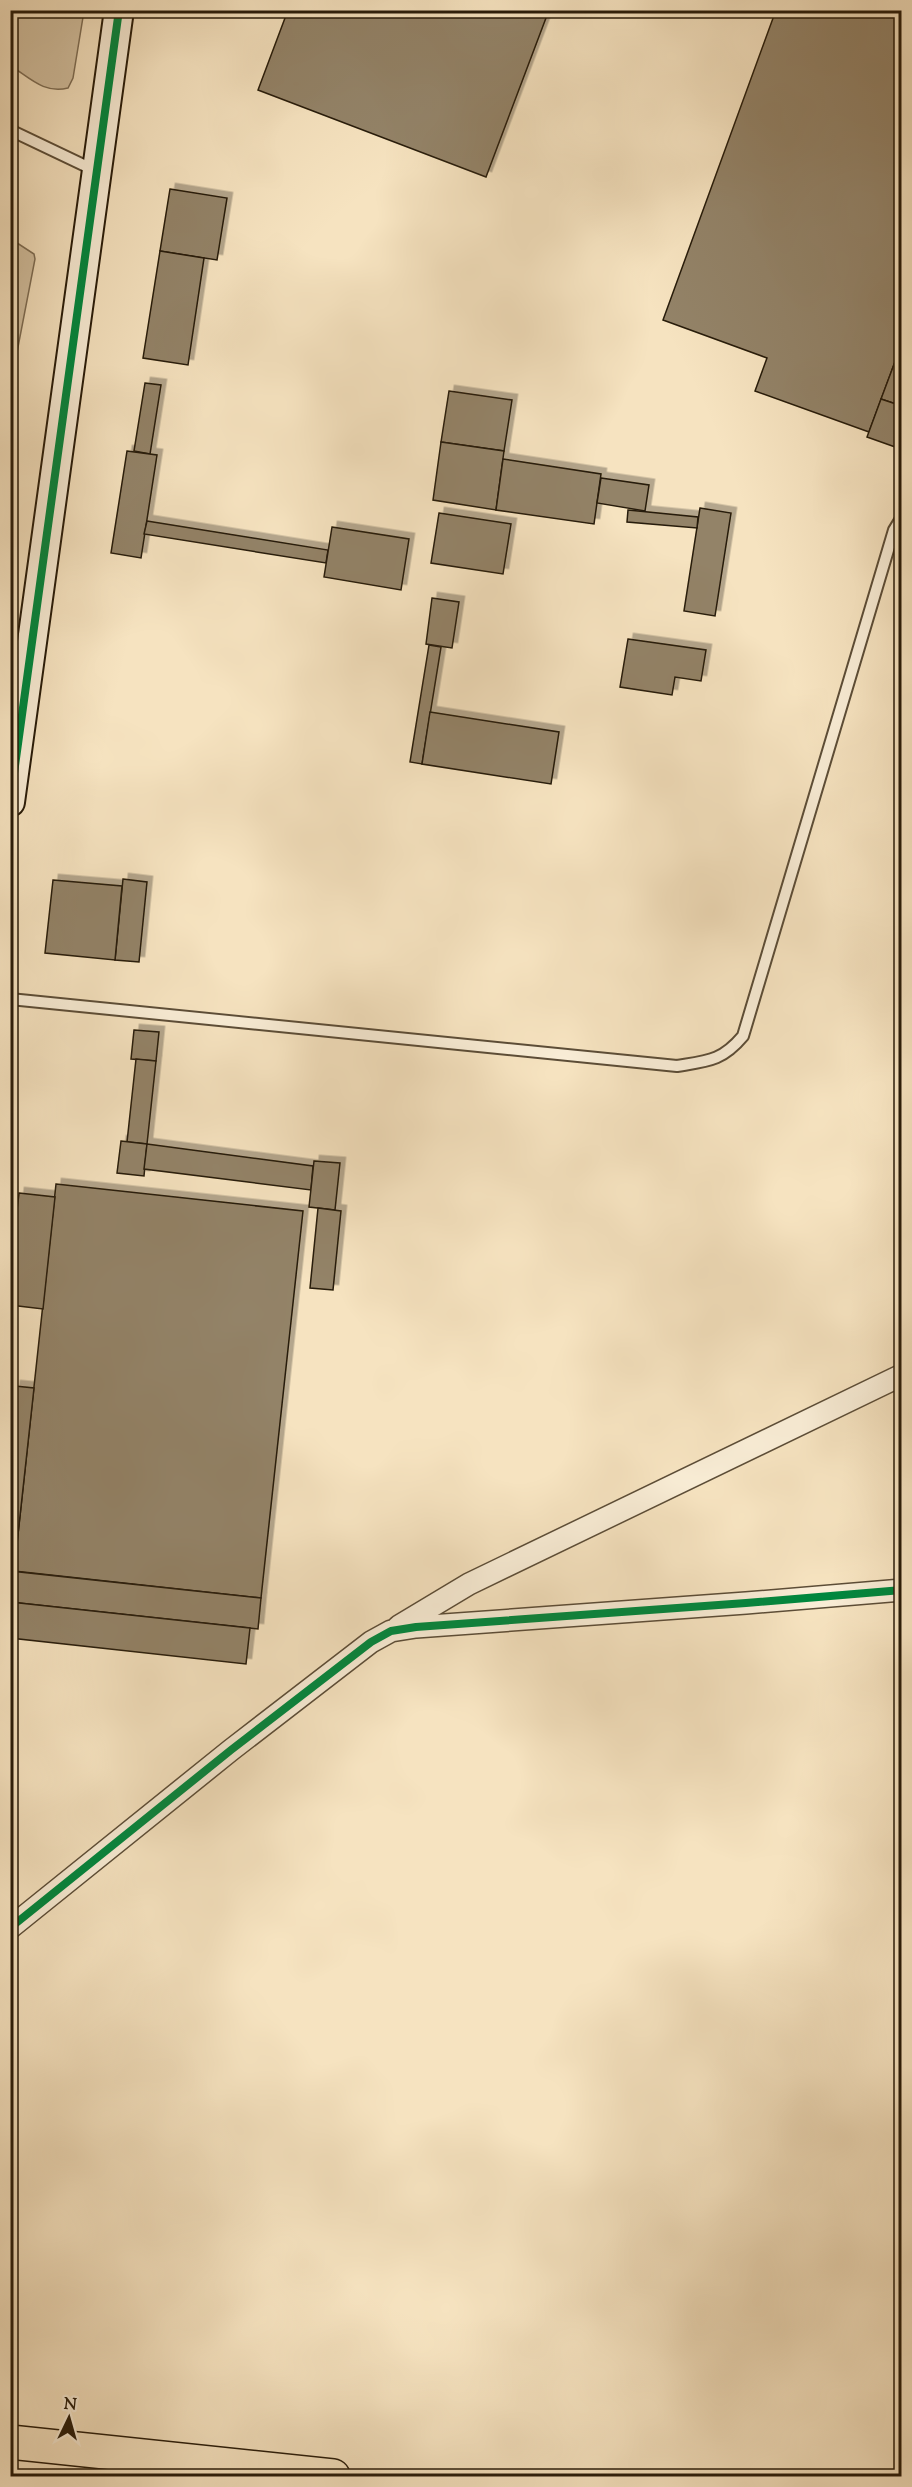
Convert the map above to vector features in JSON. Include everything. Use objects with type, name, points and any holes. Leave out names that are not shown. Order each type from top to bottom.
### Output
[{"type":"main road","points":[[10,2442],[333,2476]]},
{"type":"street","points":[[10,802],[119,10]]},
{"type":"street","points":[[10,1928],[231,1750],[371,1642],[469,1584],[902,1375]]},
{"type":"street","points":[[391,1631],[416,1627],[902,1590]]},
{"type":"lane","points":[[10,130],[97,171]]},
{"type":"lane","points":[[10,999],[677,1066],[712,1060],[731,1051],[743,1036],[894,530],[902,517]]},
{"type":"shaded area","points":[[10,11],[84,11],[73,78],[68,88],[44,87],[11,66]]},
{"type":"shaded area","points":[[11,239],[34,254],[35,259],[13,373],[10,373]]},
{"type":"building","points":[[288,10],[549,10],[486,177],[258,90]]},
{"type":"building","points":[[776,10],[902,10],[902,343],[869,432],[755,391],[767,358],[663,320]]},
{"type":"building","points":[[170,189],[227,198],[217,260],[160,251]]},
{"type":"building","points":[[160,251],[204,258],[188,365],[143,358]]},
{"type":"building","points":[[902,343],[902,406],[881,399]]},
{"type":"building","points":[[145,383],[161,385],[150,454],[134,451]]},
{"type":"building","points":[[449,391],[512,400],[504,451],[441,442]]},
{"type":"building","points":[[881,399],[902,406],[902,437],[898,448],[867,437]]},
{"type":"building","points":[[441,442],[504,451],[496,510],[433,500]]},
{"type":"building","points":[[127,451],[157,455],[141,558],[111,553]]},
{"type":"building","points":[[503,459],[601,474],[594,524],[496,510]]},
{"type":"building","points":[[601,478],[649,485],[645,511],[597,503]]},
{"type":"building","points":[[700,508],[731,513],[715,616],[684,611]]},
{"type":"building","points":[[628,510],[698,517],[697,528],[627,522]]},
{"type":"building","points":[[439,513],[511,524],[503,574],[431,563]]},
{"type":"building","points":[[147,521],[328,550],[326,563],[144,534]]},
{"type":"building","points":[[332,527],[409,539],[401,590],[324,577]]},
{"type":"building","points":[[432,598],[459,602],[452,648],[426,644]]},
{"type":"building","points":[[628,639],[706,650],[701,681],[675,677],[672,695],[620,687]]},
{"type":"building","points":[[429,645],[441,647],[422,764],[410,762]]},
{"type":"building","points":[[430,712],[559,732],[551,784],[422,764]]},
{"type":"building","points":[[123,879],[147,882],[139,962],[115,960]]},
{"type":"building","points":[[53,880],[122,886],[115,960],[45,953]]},
{"type":"building","points":[[134,1030],[159,1032],[156,1061],[131,1059]]},
{"type":"building","points":[[136,1059],[156,1061],[147,1144],[127,1142]]},
{"type":"building","points":[[121,1141],[147,1144],[144,1176],[117,1173]]},
{"type":"building","points":[[147,1144],[313,1166],[311,1190],[144,1169]]},
{"type":"building","points":[[314,1161],[340,1163],[335,1210],[309,1207]]},
{"type":"building","points":[[56,1184],[303,1211],[261,1598],[14,1571]]},
{"type":"building","points":[[19,1193],[55,1197],[43,1309],[10,1305],[10,1271]]},
{"type":"building","points":[[318,1208],[341,1211],[333,1290],[310,1288]]},
{"type":"building","points":[[15,1386],[34,1388],[14,1571],[10,1571],[10,1423]]},
{"type":"building","points":[[10,1571],[261,1598],[258,1629],[10,1602]]},
{"type":"building","points":[[10,1602],[250,1628],[246,1664],[10,1638]]},
{"type":"cycle path","points":[[10,802],[119,10]]},
{"type":"cycle path","points":[[10,1928],[231,1750],[371,1642],[391,1631],[416,1627],[902,1590]]}]
